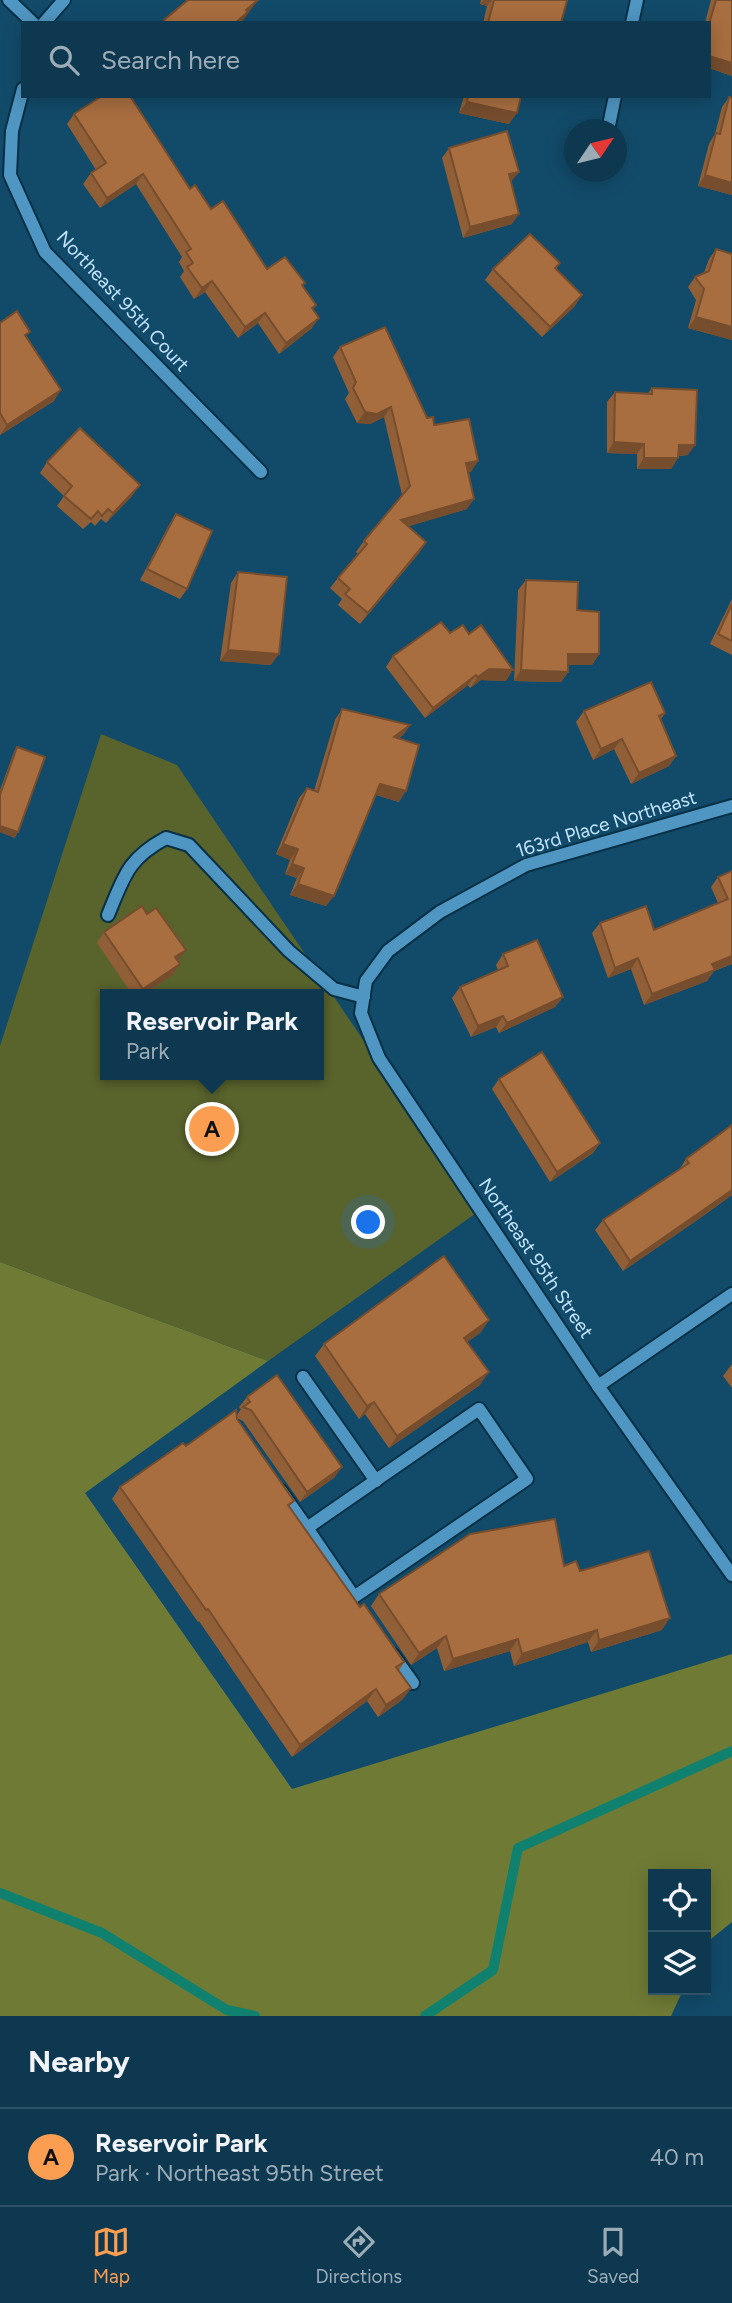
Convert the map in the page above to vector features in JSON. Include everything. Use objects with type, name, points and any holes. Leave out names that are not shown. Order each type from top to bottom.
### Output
[{"type":"street","points":[[9,0],[31,21]]},
{"type":"street","points":[[46,21],[64,0]]},
{"type":"street","points":[[632,21],[637,0]]},
{"type":"street","name":"Northeast 95th Court","points":[[21,97],[12,131],[9,175],[45,252],[261,472]]},
{"type":"street","points":[[610,119],[615,98]]},
{"type":"street","name":"163rd Place Northeast","points":[[388,951],[440,912],[526,865],[732,806]]},
{"type":"street","points":[[108,915],[130,866],[150,847],[166,838],[190,845],[289,951],[334,989],[364,997]]},
{"type":"street","name":"Northeast 95th Street","points":[[388,951],[366,981],[361,1013],[379,1058],[598,1386],[732,1575]]},
{"type":"street","points":[[598,1386],[732,1294]]},
{"type":"street","points":[[303,1377],[376,1480]]},
{"type":"street","points":[[276,1483],[357,1602],[527,1479],[479,1409],[307,1528]]},
{"type":"street","points":[[383,1640],[413,1683]]},
{"type":"green space","points":[[101,734],[177,765],[479,1211],[268,1361],[0,1262],[0,1046]]},
{"type":"green space","points":[[0,1262],[268,1361],[85,1493],[292,1789],[732,1654],[732,1922],[711,1939],[711,1869],[648,1869],[648,1995],[681,1995],[671,2016],[0,2016]]},
{"type":"building","points":[[188,0],[258,0],[237,21],[164,20]]},
{"type":"building","points":[[494,0],[567,0],[562,21],[489,21]]},
{"type":"building","points":[[716,0],[732,0],[732,63],[711,57],[710,21]]},
{"type":"building","points":[[729,97],[732,98],[732,183],[705,175],[716,133],[720,134]]},
{"type":"building","points":[[99,98],[131,98],[190,189],[195,185],[211,209],[223,201],[267,269],[285,257],[305,283],[302,285],[316,305],[312,308],[319,318],[286,343],[265,313],[245,327],[212,281],[202,288],[187,267],[193,263],[186,252],[191,249],[143,174],[107,198],[91,173],[106,163],[74,114]]},
{"type":"building","points":[[468,98],[521,98],[517,113],[467,102]]},
{"type":"building","points":[[507,131],[519,172],[509,174],[519,214],[470,227],[449,148]]},
{"type":"building","points":[[530,234],[560,263],[555,268],[582,295],[550,327],[493,269]]},
{"type":"building","points":[[716,249],[732,254],[732,327],[696,317],[704,289],[695,277],[709,271]]},
{"type":"building","points":[[17,311],[30,332],[25,335],[61,390],[7,425],[0,413],[0,323]]},
{"type":"building","points":[[385,327],[427,418],[433,417],[434,425],[469,419],[478,461],[466,463],[474,499],[401,520],[426,542],[368,613],[345,594],[350,589],[338,578],[367,544],[364,541],[410,486],[391,407],[377,414],[365,412],[353,388],[356,382],[340,347]]},
{"type":"building","points":[[652,388],[697,390],[695,445],[679,445],[678,458],[644,458],[644,444],[614,442],[615,392],[652,394]]},
{"type":"building","points":[[80,428],[140,485],[113,513],[108,509],[102,516],[98,511],[91,519],[64,496],[72,486],[47,462]]},
{"type":"building","points":[[176,514],[212,531],[187,589],[147,569]]},
{"type":"building","points":[[238,572],[287,577],[279,654],[228,650]]},
{"type":"building","points":[[526,580],[578,582],[577,610],[599,612],[599,654],[568,654],[568,672],[521,670]]},
{"type":"building","points":[[732,604],[732,641],[718,634]]},
{"type":"building","points":[[441,622],[450,633],[463,625],[469,634],[481,625],[513,670],[489,669],[478,677],[476,675],[433,708],[393,656]]},
{"type":"building","points":[[651,682],[665,713],[659,716],[676,756],[639,773],[622,739],[601,749],[584,711]]},
{"type":"building","points":[[342,709],[410,725],[394,737],[419,745],[406,791],[380,784],[334,896],[298,884],[304,868],[292,864],[298,849],[283,844],[307,788],[318,792]]},
{"type":"building","points":[[17,747],[45,757],[18,832],[0,826],[0,795]]},
{"type":"building","points":[[732,871],[732,956],[712,964],[715,970],[652,994],[638,958],[615,968],[600,923],[646,906],[654,930],[728,899],[718,877]]},
{"type":"building","points":[[142,906],[147,914],[156,908],[186,950],[175,957],[180,964],[143,989],[104,932]]},
{"type":"building","points":[[537,940],[563,997],[507,1023],[503,1016],[478,1026],[460,987],[508,966],[503,954]]},
{"type":"building","points":[[542,1052],[600,1143],[557,1172],[499,1079]]},
{"type":"building","points":[[732,1125],[732,1190],[630,1261],[603,1220],[689,1163],[686,1159]]},
{"type":"building","points":[[444,1256],[489,1320],[464,1338],[489,1372],[397,1436],[374,1402],[367,1406],[324,1344]]},
{"type":"building","points":[[277,1375],[342,1467],[307,1492],[251,1410],[243,1407],[250,1402],[247,1397]]},
{"type":"building","points":[[236,1410],[237,1419],[294,1501],[288,1505],[360,1607],[364,1604],[404,1662],[396,1667],[411,1688],[386,1705],[376,1689],[300,1745],[208,1609],[206,1610],[120,1487],[183,1443],[186,1446]]},
{"type":"building","points":[[555,1519],[564,1566],[576,1561],[580,1571],[649,1551],[670,1618],[599,1640],[597,1630],[522,1654],[518,1639],[453,1659],[446,1636],[419,1653],[379,1594],[470,1534]]},
{"type":"waterway","points":[[425,2016],[493,1970],[518,1848],[732,1751]]},
{"type":"waterway","points":[[0,1893],[102,1933],[227,2010],[255,2016]]},
{"type":"place","name":"Reservoir Park","points":[[212,1129]]}]
